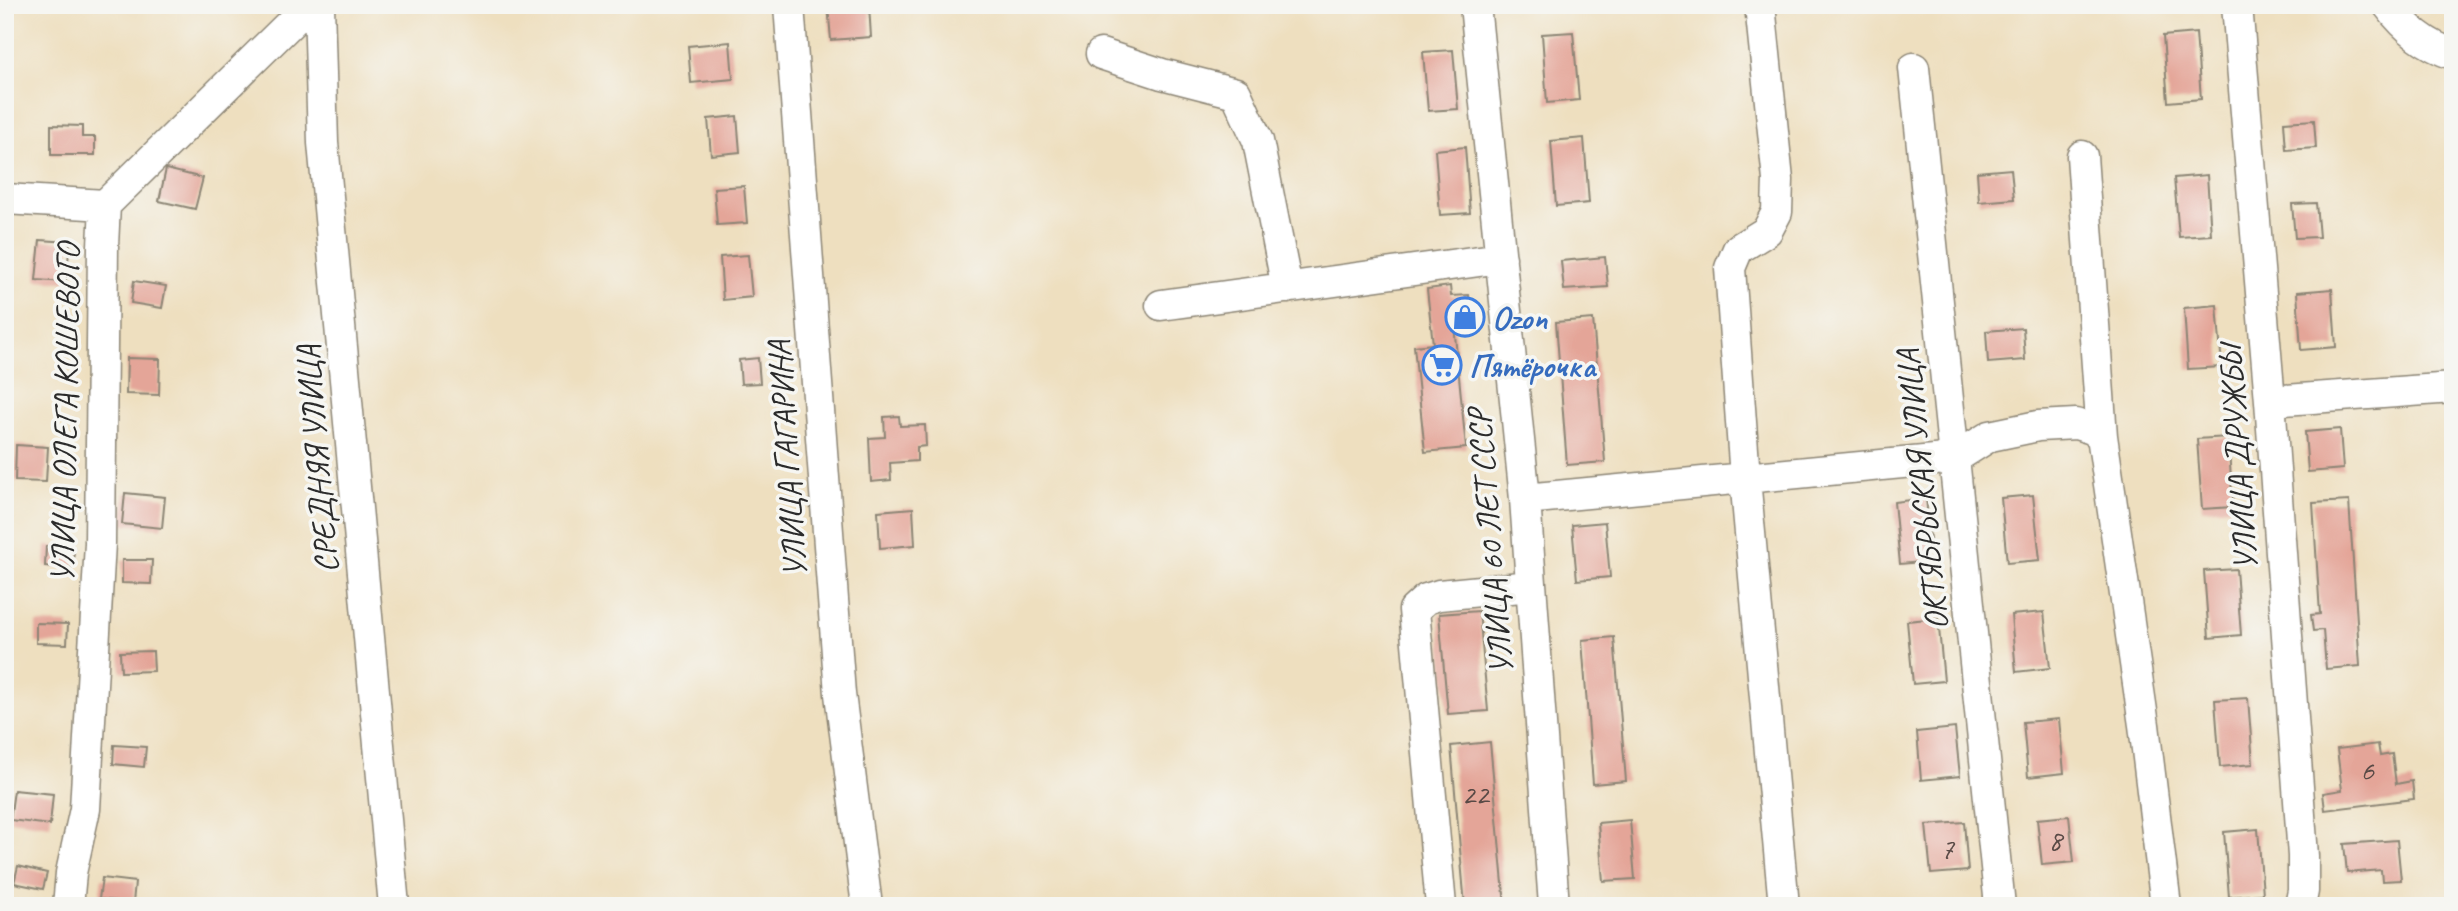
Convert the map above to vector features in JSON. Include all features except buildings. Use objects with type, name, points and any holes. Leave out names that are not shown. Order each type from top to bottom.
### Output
[{"type":"street","name":"УЛИЦА ОЛЕГА КОШЕВОГО","points":[[68,906],[71,873],[86,808],[98,583],[105,205],[309,5]]},
{"type":"street","name":"СРЕДНЯЯ УЛИЦА","points":[[318,5],[323,143],[394,906]]},
{"type":"street","name":"УЛИЦА ГАГАРИНА","points":[[789,5],[840,694],[867,906]]},
{"type":"street","name":"УЛИЦА 60 ЛЕТ СССР","points":[[1475,5],[1525,499],[1554,906]]},
{"type":"street","points":[[1760,5],[1778,180],[1777,212],[1767,231],[1738,249],[1730,268],[1745,478],[1784,906]]},
{"type":"street","name":"УЛИЦА ДРУЖБЫ","points":[[2237,5],[2270,401],[2303,856],[2300,906]]},
{"type":"street","points":[[2388,5],[2402,24],[2436,49],[2453,54]]},
{"type":"street","points":[[1101,54],[1162,74],[1236,93],[1258,141],[1287,288]]},
{"type":"street","name":"ОКТЯБРЬСКАЯ УЛИЦА","points":[[1914,68],[2000,906]]},
{"type":"street","points":[[2082,156],[2102,436],[2144,725],[2166,906]]},
{"type":"street","points":[[5,199],[105,205]]},
{"type":"street","points":[[1161,305],[1501,258]]},
{"type":"street","points":[[2270,401],[2453,388]]},
{"type":"street","points":[[1525,499],[1955,457],[1990,436],[2038,426],[2076,424],[2092,429],[2102,436]]},
{"type":"street","points":[[1441,906],[1414,610],[1426,599],[1439,595],[1531,586]]},
{"type":"place","name":"Ozon","points":[[1465,317]]},
{"type":"place","name":"Пятёрочка","points":[[1442,365]]}]
